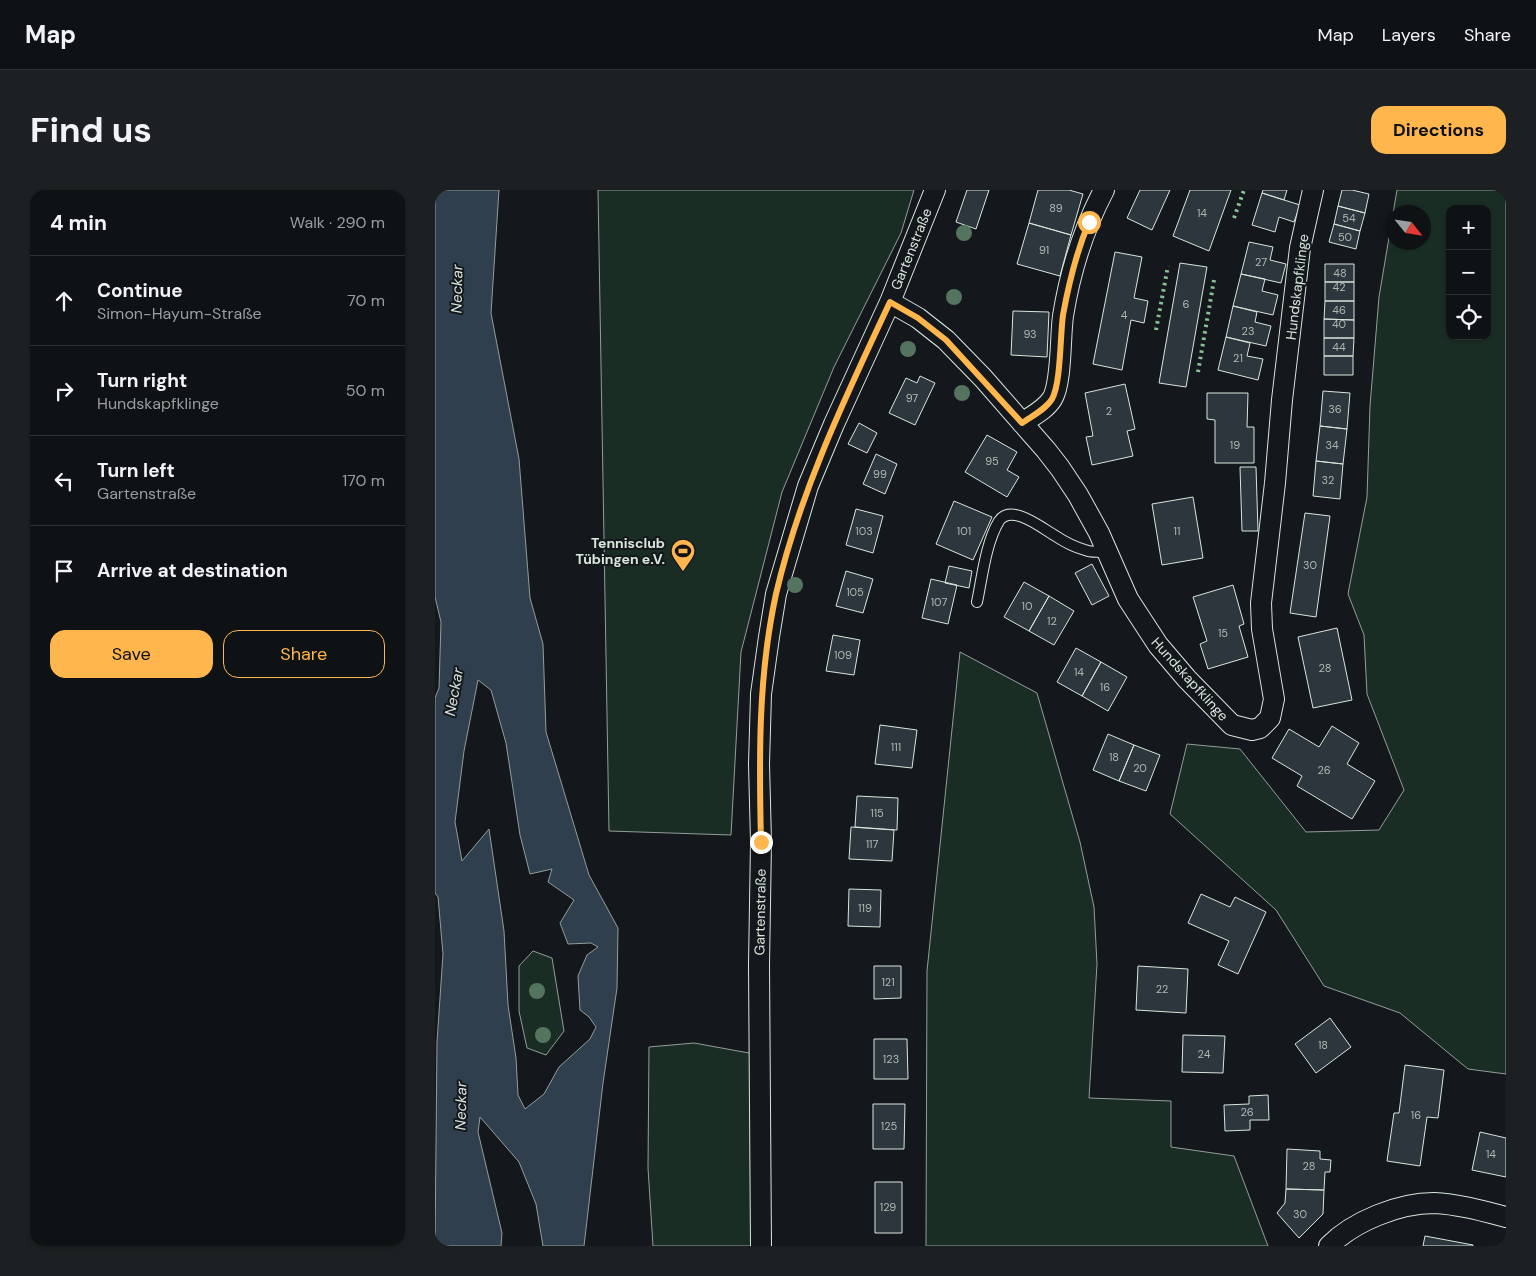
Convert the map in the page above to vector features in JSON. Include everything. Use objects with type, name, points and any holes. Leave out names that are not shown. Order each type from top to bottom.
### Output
[{"type":"street","name":"Gartenstraße","points":[[761,1246],[759,965],[761,842],[759,764],[763,685],[776,594],[809,486],[834,424],[890,302],[935,190]]},
{"type":"street","points":[[1022,423],[1047,405],[1053,398],[1057,383],[1063,315],[1077,252],[1104,190]]},
{"type":"street","name":"Hundskapfklinge","points":[[890,302],[918,318],[946,340],[1022,423],[1060,468],[1074,488],[1107,551],[1128,599],[1158,645],[1173,663],[1232,725],[1251,730],[1260,728],[1270,718],[1274,699],[1264,645],[1261,603],[1300,248],[1313,190]]},
{"type":"street","points":[[1329,1246],[1340,1235],[1364,1221],[1407,1207],[1433,1203],[1455,1205],[1506,1217]]},
{"type":"lane","points":[[977,602],[987,555],[994,533],[1000,519],[1006,516],[1031,520],[1053,535],[1086,551],[1107,551]]},
{"type":"green space","name":"Tennisclub Tübingen e.V.","points":[[598,190],[914,190],[901,233],[834,367],[782,492],[741,652],[731,835],[609,831]]},
{"type":"green space","points":[[1397,190],[1506,190],[1506,1074],[1468,1069],[1400,1013],[1324,986],[1276,910],[1170,814],[1187,744],[1240,749],[1306,832],[1379,830],[1404,790],[1367,694],[1364,635],[1348,594],[1367,497],[1370,406],[1379,297],[1387,250],[1431,250],[1431,205],[1394,205]]},
{"type":"green space","points":[[960,652],[1037,693],[1080,842],[1094,907],[1097,964],[1089,1098],[1171,1101],[1171,1147],[1234,1156],[1268,1246],[926,1246],[927,971]]},
{"type":"green space","points":[[533,951],[552,958],[564,1031],[546,1055],[527,1048],[519,1011],[519,966]]},
{"type":"green space","points":[[694,1043],[760,1055],[761,1246],[653,1246],[648,1168],[649,1047]]},
{"type":"water","name":"Neckar","points":[[435,190],[499,190],[491,313],[519,459],[530,598],[543,644],[546,732],[589,875],[618,928],[617,988],[603,1083],[584,1246],[543,1246],[536,1204],[519,1162],[480,1117],[478,1132],[502,1233],[501,1246],[435,1246],[437,1042],[443,954],[438,897],[435,893],[435,698],[439,688],[441,622],[435,597]],"holes":[[[478,680],[491,690],[506,743],[520,835],[530,874],[552,869],[548,882],[574,900],[560,923],[568,944],[591,943],[598,947],[587,955],[578,976],[580,1010],[589,1017],[596,1027],[590,1039],[559,1067],[544,1094],[525,1109],[518,1095],[516,1058],[508,1005],[504,931],[489,829],[462,861],[455,822],[464,751]]]},
{"type":"building","points":[[967,190],[989,190],[976,229],[956,222]]},
{"type":"building","points":[[1038,190],[1069,190],[1083,194],[1071,235],[1029,223]]},
{"type":"building","points":[[1140,190],[1170,190],[1152,230],[1127,218]]},
{"type":"building","points":[[1190,190],[1231,190],[1209,251],[1173,236]]},
{"type":"building","points":[[1263,190],[1287,190],[1284,200],[1262,193]]},
{"type":"building","points":[[1342,190],[1369,194],[1365,213],[1338,206]]},
{"type":"building","points":[[1262,193],[1300,205],[1294,222],[1279,217],[1275,232],[1252,225]]},
{"type":"building","points":[[1338,206],[1365,213],[1360,231],[1334,224]]},
{"type":"building","points":[[1029,223],[1071,235],[1060,276],[1017,264]]},
{"type":"building","points":[[1334,224],[1360,231],[1356,249],[1329,242]]},
{"type":"building","points":[[1249,242],[1273,247],[1270,260],[1286,264],[1281,283],[1241,274]]},
{"type":"building","points":[[1115,252],[1142,257],[1134,298],[1148,301],[1144,323],[1131,320],[1122,370],[1093,364]]},
{"type":"building","points":[[1180,263],[1207,267],[1186,387],[1159,383]]},
{"type":"building","points":[[1325,264],[1354,264],[1354,282],[1325,282]]},
{"type":"building","points":[[1241,274],[1265,279],[1262,291],[1278,295],[1273,315],[1233,306]]},
{"type":"building","points":[[1325,282],[1354,282],[1354,301],[1325,301]]},
{"type":"building","points":[[1325,301],[1354,301],[1354,320],[1324,319]]},
{"type":"building","points":[[1233,306],[1257,312],[1255,322],[1271,326],[1266,346],[1226,337]]},
{"type":"building","points":[[1013,311],[1049,312],[1047,357],[1011,355]]},
{"type":"building","points":[[1324,319],[1354,320],[1354,338],[1324,338]]},
{"type":"building","points":[[1226,337],[1250,343],[1247,356],[1263,359],[1258,380],[1218,370]]},
{"type":"building","points":[[1324,338],[1354,338],[1353,356],[1324,356]]},
{"type":"building","points":[[1324,356],[1353,356],[1353,375],[1324,375]]},
{"type":"building","points":[[920,376],[935,383],[915,425],[889,413],[906,378],[917,383]]},
{"type":"building","points":[[1125,384],[1135,429],[1127,431],[1133,456],[1092,465],[1086,437],[1093,436],[1085,393]]},
{"type":"building","points":[[1323,391],[1350,393],[1347,429],[1320,426]]},
{"type":"building","points":[[1207,393],[1248,393],[1247,427],[1254,427],[1254,463],[1215,463],[1215,420],[1207,419]]},
{"type":"building","points":[[859,423],[877,433],[867,453],[848,444]]},
{"type":"building","points":[[1320,426],[1347,429],[1343,464],[1316,461]]},
{"type":"building","points":[[987,435],[1017,452],[1007,470],[1019,477],[1007,497],[965,472]]},
{"type":"building","points":[[876,454],[897,464],[885,494],[863,484]]},
{"type":"building","points":[[1316,461],[1343,464],[1340,499],[1313,496]]},
{"type":"building","points":[[1240,467],[1256,467],[1258,531],[1242,531]]},
{"type":"building","points":[[1193,497],[1203,558],[1162,565],[1152,504]]},
{"type":"building","points":[[954,501],[992,517],[973,560],[936,544]]},
{"type":"building","points":[[856,509],[883,516],[873,553],[846,545]]},
{"type":"building","points":[[1305,513],[1330,516],[1316,617],[1290,613]]},
{"type":"building","points":[[1092,564],[1109,596],[1092,605],[1075,573]]},
{"type":"building","points":[[949,566],[972,571],[969,588],[945,583]]},
{"type":"building","points":[[846,571],[873,579],[863,613],[836,606]]},
{"type":"building","points":[[931,579],[957,585],[948,624],[922,618]]},
{"type":"building","points":[[1024,582],[1049,596],[1029,631],[1004,617]]},
{"type":"building","points":[[1233,585],[1244,624],[1239,626],[1248,657],[1208,669],[1200,644],[1207,641],[1193,597]]},
{"type":"building","points":[[1049,596],[1074,611],[1054,645],[1029,631]]},
{"type":"building","points":[[1337,628],[1352,700],[1313,708],[1298,637]]},
{"type":"building","points":[[833,635],[860,640],[854,675],[826,671]]},
{"type":"building","points":[[1076,648],[1101,662],[1082,696],[1057,682]]},
{"type":"building","points":[[1101,662],[1127,677],[1108,711],[1082,696]]},
{"type":"building","points":[[880,725],[917,730],[912,768],[875,764]]},
{"type":"building","points":[[1332,726],[1359,743],[1347,764],[1375,781],[1352,819],[1297,786],[1302,776],[1272,758],[1289,729],[1319,747]]},
{"type":"building","points":[[1108,734],[1134,745],[1119,781],[1093,770]]},
{"type":"building","points":[[1134,745],[1160,755],[1146,791],[1119,781]]},
{"type":"building","points":[[857,796],[898,798],[897,830],[855,827]]},
{"type":"building","points":[[851,827],[894,830],[892,861],[849,859]]},
{"type":"building","points":[[849,889],[881,890],[880,927],[848,926]]},
{"type":"building","points":[[1201,894],[1230,907],[1235,897],[1266,912],[1238,974],[1218,965],[1229,941],[1188,923]]},
{"type":"building","points":[[874,966],[901,966],[901,998],[874,999]]},
{"type":"building","points":[[1138,966],[1188,969],[1186,1013],[1136,1010]]},
{"type":"building","points":[[1330,1018],[1351,1047],[1316,1073],[1295,1044]]},
{"type":"building","points":[[1183,1035],[1225,1036],[1223,1073],[1182,1072]]},
{"type":"building","points":[[874,1039],[907,1039],[908,1079],[874,1079]]},
{"type":"building","points":[[1405,1065],[1444,1070],[1438,1118],[1427,1117],[1420,1166],[1387,1161],[1394,1113],[1399,1113]]},
{"type":"building","points":[[1268,1095],[1269,1120],[1250,1120],[1250,1130],[1225,1131],[1224,1105],[1249,1104],[1249,1096]]},
{"type":"building","points":[[873,1104],[905,1104],[904,1149],[873,1149]]},
{"type":"building","points":[[1480,1132],[1506,1138],[1506,1177],[1472,1170]]},
{"type":"building","points":[[1287,1149],[1320,1151],[1320,1159],[1331,1160],[1330,1172],[1325,1172],[1324,1190],[1286,1189]]},
{"type":"building","points":[[875,1182],[902,1182],[902,1233],[875,1233]]},
{"type":"building","points":[[1286,1189],[1324,1190],[1323,1214],[1299,1238],[1277,1213],[1285,1203]]},
{"type":"building","points":[[1425,1236],[1473,1245],[1473,1246],[1423,1246]]},
{"type":"hedge","points":[[1234,218],[1244,190]]},
{"type":"hedge","points":[[1156,330],[1168,266]]},
{"type":"hedge","points":[[1198,372],[1214,280]]},
{"type":"place","name":"Tennisclub Tübingen e.V.","points":[[683,572]]},
{"type":"route","points":[[761,842],[759,764],[761,694],[776,594],[809,486],[834,424],[890,302],[918,318],[957,350],[1022,423],[1047,405],[1053,398],[1057,383],[1063,315],[1069,284],[1077,252],[1089,222]]}]
